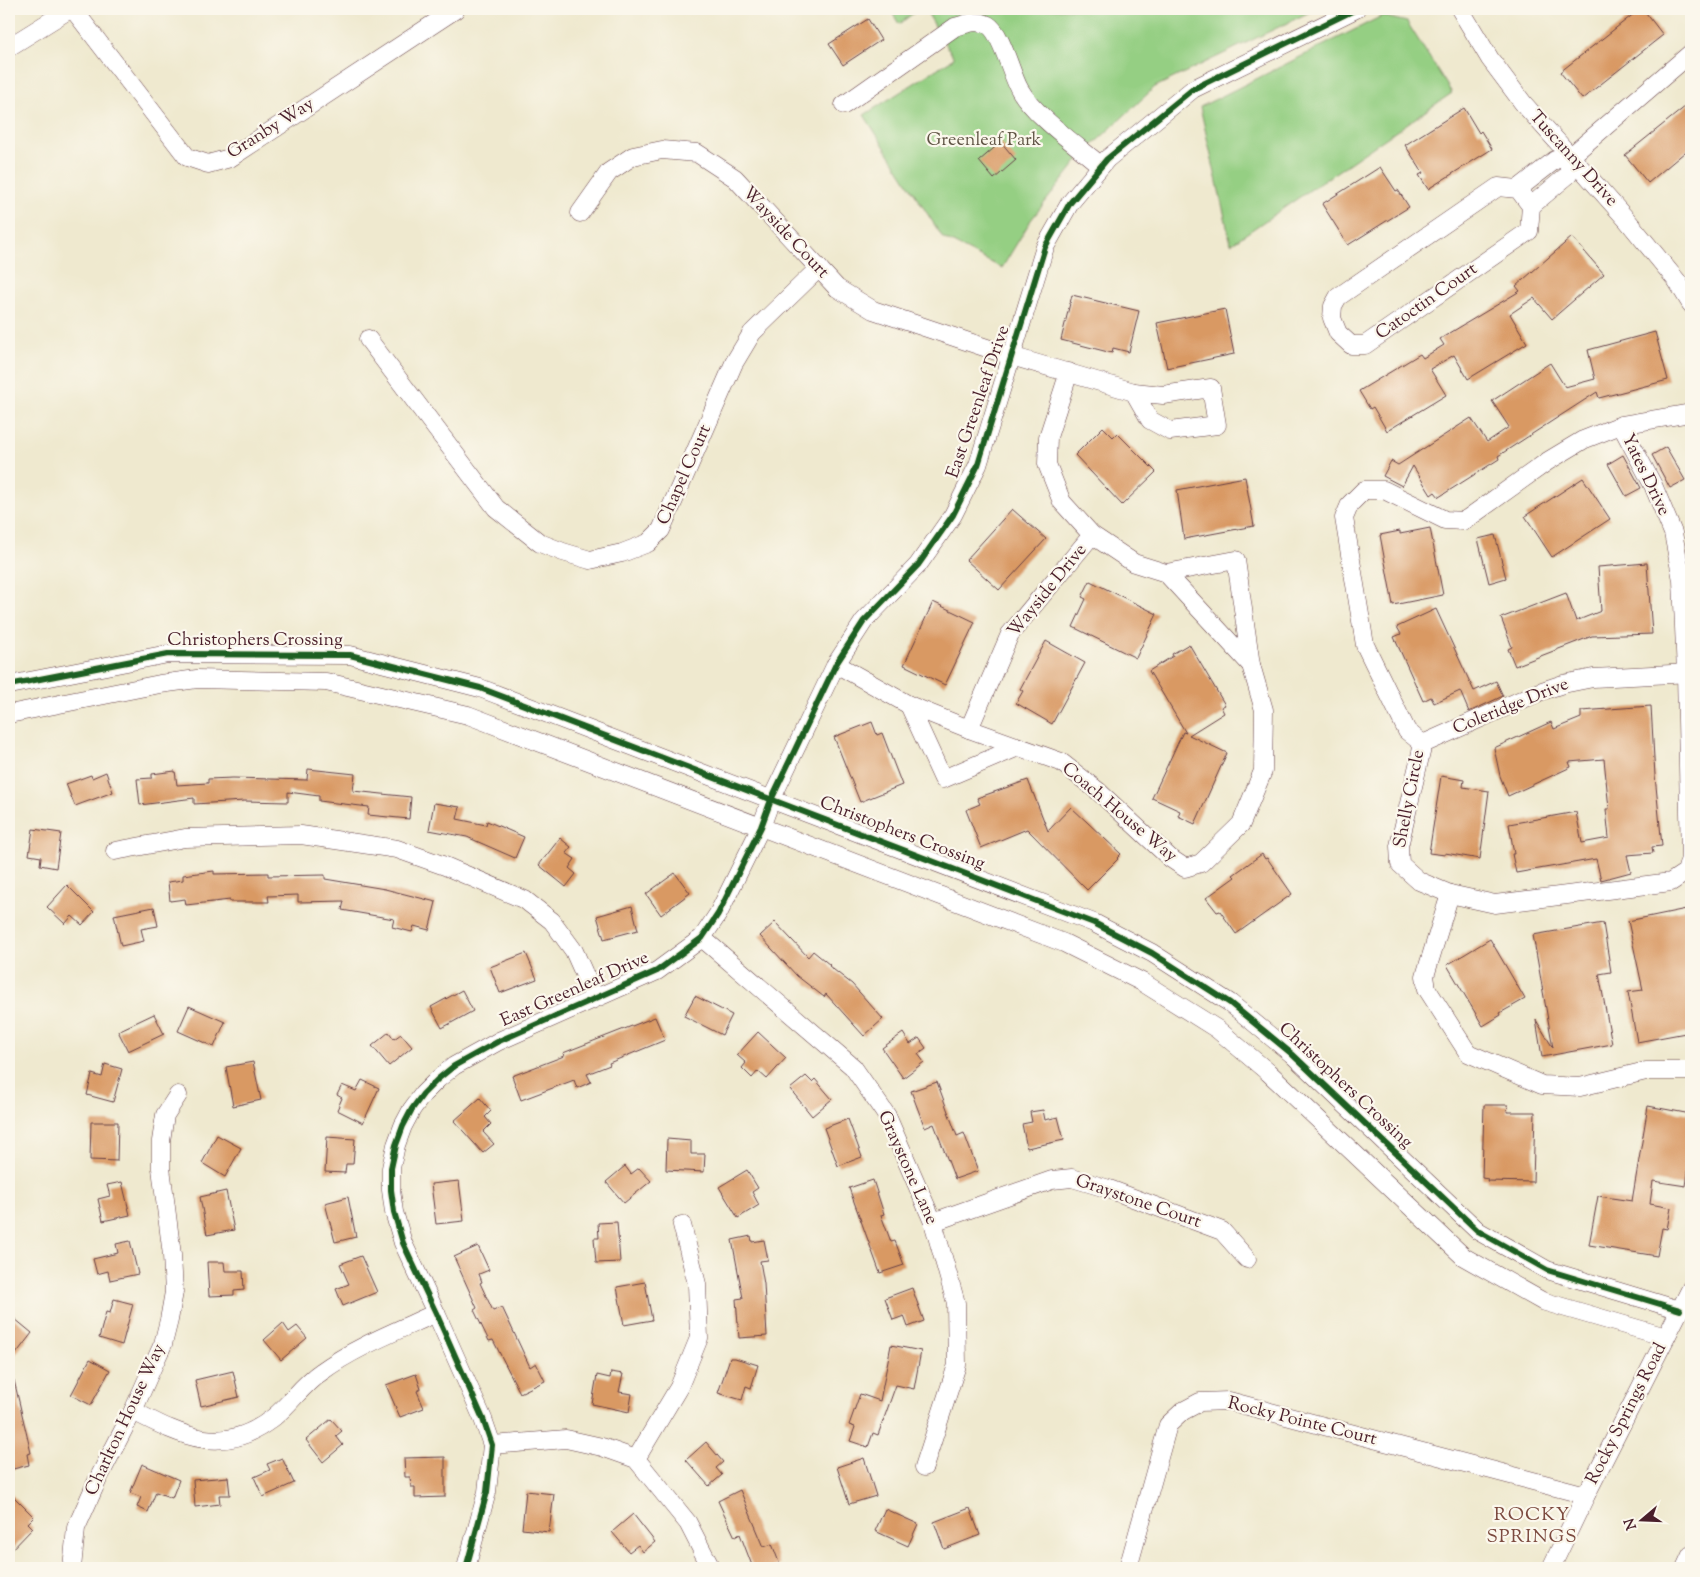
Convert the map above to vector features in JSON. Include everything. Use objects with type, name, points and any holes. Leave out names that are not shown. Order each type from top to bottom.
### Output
[{"type":"street","name":"Granby Way","points":[[72,9],[186,157],[208,164],[230,158],[456,9]]},
{"type":"street","points":[[9,47],[72,9]]},
{"type":"street","name":"East Greenleaf Drive","points":[[466,1568],[487,1492],[492,1445],[483,1419],[403,1243],[394,1212],[391,1168],[396,1145],[412,1109],[423,1094],[454,1066],[499,1041],[657,971],[702,938],[718,914],[761,827],[771,800],[836,664],[864,621],[918,565],[953,516],[978,465],[1045,247],[1070,203],[1107,159],[1193,89],[1356,9]]},
{"type":"street","name":"Tuscanny Drive","points":[[1460,9],[1490,59],[1517,95],[1677,281],[1691,304]]},
{"type":"street","points":[[844,105],[955,28],[976,21],[989,26],[999,38],[1020,91],[1036,111],[1101,166]]},
{"type":"street","points":[[1571,156],[1568,175],[1531,206],[1518,189],[1555,160],[1571,156],[1691,53]]},
{"type":"street","name":"Wayside Court","points":[[580,213],[609,172],[633,156],[662,150],[697,153],[735,178],[837,288],[873,310],[1011,356],[1134,392]]},
{"type":"street","name":"Catoctin Court","points":[[1518,189],[1498,187],[1338,297],[1333,306],[1332,318],[1338,333],[1351,345],[1365,346],[1529,231],[1531,206]]},
{"type":"street","name":"Chapel Court","points":[[368,339],[496,508],[540,543],[590,560],[622,553],[648,543],[661,530],[734,362],[752,333],[818,268]]},
{"type":"street","name":"Coach House Way","points":[[836,664],[909,705],[969,730],[1061,762],[1098,791],[1170,858],[1185,868],[1201,863],[1241,824],[1263,771],[1264,710],[1251,665],[1166,573],[1134,563],[1092,536],[1062,502],[1047,464],[1048,437],[1069,372]]},
{"type":"street","name":"Shelly Circle","points":[[1689,673],[1690,858],[1686,872],[1671,882],[1496,904],[1450,894],[1419,881],[1400,864],[1399,846],[1423,744],[1406,732],[1365,645],[1344,518],[1350,504],[1364,490],[1384,490],[1445,520],[1464,521],[1548,461],[1576,444],[1621,425],[1691,413]]},
{"type":"street","name":"Yates Drive","points":[[1621,425],[1653,485],[1673,533],[1682,580],[1689,673]]},
{"type":"street","name":"Wayside Drive","points":[[969,730],[1010,634],[1092,536]]},
{"type":"street","points":[[1166,573],[1236,560],[1251,665]]},
{"type":"street","name":"Christophers Crossing","points":[[9,685],[168,654],[350,656],[480,688],[1094,923],[1152,953],[1230,1003],[1292,1054],[1478,1231],[1547,1270],[1680,1310]]},
{"type":"street","name":"Coleridge Drive","points":[[1423,744],[1539,692],[1563,684],[1593,678],[1689,673]]},
{"type":"street","points":[[9,714],[160,684],[197,680],[326,682],[468,715],[1064,943],[1142,982],[1217,1030],[1268,1072],[1464,1257],[1542,1300],[1666,1337]]},
{"type":"street","points":[[909,705],[943,779],[1018,748]]},
{"type":"street","points":[[115,851],[185,838],[301,835],[397,849],[445,866],[525,900],[552,921],[574,951],[595,998]]},
{"type":"street","points":[[1450,894],[1425,976],[1427,989],[1468,1053],[1542,1085],[1580,1087],[1646,1071],[1691,1071]]},
{"type":"street","name":"Graystone Lane","points":[[702,938],[853,1067],[887,1116],[933,1222],[956,1303],[957,1365],[924,1467]]},
{"type":"street","name":"Charlton House Way","points":[[72,1568],[76,1528],[98,1479],[133,1411],[163,1344],[174,1292],[160,1141],[165,1115],[178,1095]]},
{"type":"street","name":"Graystone Court","points":[[933,1222],[1052,1180],[1072,1178],[1109,1188],[1222,1231],[1247,1259]]},
{"type":"street","points":[[636,1459],[679,1387],[699,1338],[697,1284],[682,1225]]},
{"type":"street","name":"Rocky Springs Road","points":[[1551,1568],[1691,1288]]},
{"type":"street","points":[[133,1411],[172,1431],[189,1437],[210,1440],[228,1439],[246,1434],[274,1417],[318,1374],[340,1358],[436,1313]]},
{"type":"street","name":"Rocky Pointe Court","points":[[1128,1568],[1168,1425],[1183,1410],[1200,1402],[1229,1401],[1586,1495]]},
{"type":"street","points":[[492,1445],[566,1439],[602,1447],[636,1459],[688,1523],[712,1568]]},
{"type":"street","points":[[1685,1568],[1691,1555]]},
{"type":"green space","points":[[890,9],[919,9],[899,24]]},
{"type":"green space","name":"Greenleaf Park","points":[[925,9],[1316,9],[1155,87],[1084,153],[1031,220],[1002,268],[943,238],[864,115],[954,58]]},
{"type":"green space","points":[[1382,16],[1407,22],[1452,93],[1231,244],[1200,107]]},
{"type":"building","points":[[1640,9],[1643,9],[1663,35],[1582,99],[1560,72]]},
{"type":"building","points":[[868,19],[881,40],[843,65],[829,44]]},
{"type":"building","points":[[1691,102],[1691,147],[1648,183],[1625,155]]},
{"type":"building","points":[[1464,108],[1479,133],[1481,131],[1492,149],[1428,189],[1419,175],[1423,173],[1405,145]]},
{"type":"building","points":[[1001,142],[1016,160],[994,179],[979,161]]},
{"type":"building","points":[[1380,167],[1409,207],[1348,245],[1322,204]]},
{"type":"building","points":[[1572,237],[1604,274],[1552,319],[1534,298],[1510,314],[1527,343],[1468,379],[1454,355],[1430,369],[1446,395],[1387,431],[1373,407],[1370,409],[1359,391],[1420,354],[1423,358],[1444,345],[1440,339],[1520,291],[1516,286]]},
{"type":"building","points":[[1072,295],[1139,311],[1129,352],[1113,348],[1112,353],[1061,340]]},
{"type":"building","points":[[1225,309],[1234,354],[1167,368],[1157,323]]},
{"type":"building","points":[[1655,332],[1668,380],[1599,398],[1597,392],[1498,456],[1499,459],[1439,497],[1435,492],[1431,495],[1413,466],[1402,486],[1383,476],[1391,461],[1398,465],[1471,418],[1487,442],[1509,427],[1492,401],[1550,363],[1565,387],[1595,379],[1588,350]]},
{"type":"building","points":[[1103,427],[1113,437],[1117,433],[1156,472],[1122,505],[1075,455]]},
{"type":"building","points":[[1666,447],[1685,480],[1670,488],[1652,455]]},
{"type":"building","points":[[1623,455],[1641,488],[1626,496],[1608,464]]},
{"type":"building","points":[[1245,477],[1254,526],[1184,539],[1177,490]]},
{"type":"building","points":[[1583,478],[1610,519],[1552,557],[1525,516]]},
{"type":"building","points":[[1012,509],[1046,539],[999,590],[966,560]]},
{"type":"building","points":[[1430,528],[1443,595],[1393,605],[1380,535],[1400,531],[1400,534]]},
{"type":"building","points":[[1495,535],[1506,578],[1489,583],[1478,539]]},
{"type":"building","points":[[1647,563],[1652,634],[1592,636],[1515,666],[1508,649],[1512,647],[1501,618],[1566,593],[1576,621],[1601,611],[1598,567]]},
{"type":"building","points":[[1090,581],[1157,614],[1136,658],[1073,627],[1086,599],[1082,597]]},
{"type":"building","points":[[933,602],[975,622],[945,685],[904,665]]},
{"type":"building","points":[[1436,609],[1474,691],[1496,681],[1503,696],[1469,712],[1460,691],[1434,703],[1431,697],[1423,701],[1394,637],[1401,634],[1397,627]]},
{"type":"building","points":[[1046,641],[1085,663],[1052,724],[1016,703],[1023,691],[1020,689]]},
{"type":"building","points":[[1189,644],[1225,705],[1221,707],[1224,713],[1189,735],[1227,753],[1195,824],[1178,816],[1180,811],[1152,798],[1183,732],[1186,733],[1149,671]]},
{"type":"building","points":[[1651,706],[1662,846],[1652,847],[1653,853],[1627,855],[1631,872],[1601,880],[1596,859],[1516,873],[1509,824],[1576,812],[1582,843],[1609,838],[1606,809],[1609,809],[1604,759],[1569,762],[1571,767],[1508,796],[1500,776],[1494,748],[1551,722],[1554,729],[1581,718],[1581,711]]},
{"type":"building","points":[[872,722],[877,735],[882,733],[902,785],[860,802],[834,737]]},
{"type":"building","points":[[308,769],[355,774],[353,791],[411,797],[409,819],[368,815],[369,807],[319,801],[319,796],[288,792],[288,802],[244,801],[194,804],[194,798],[140,805],[137,779],[152,778],[152,774],[175,771],[177,785],[208,783],[208,779],[233,778],[307,780]]},
{"type":"building","points":[[106,772],[113,792],[75,806],[66,784],[91,775],[92,778]]},
{"type":"building","points":[[1441,776],[1464,780],[1463,787],[1489,791],[1480,859],[1445,853],[1445,855],[1429,853]]},
{"type":"building","points":[[1028,780],[1048,831],[1071,807],[1121,854],[1087,890],[1027,829],[981,848],[966,810],[980,804],[977,798]]},
{"type":"building","points":[[434,803],[460,807],[457,819],[486,825],[487,821],[524,837],[515,858],[467,837],[429,830]]},
{"type":"building","points":[[33,829],[61,833],[56,868],[40,865],[41,857],[29,855]]},
{"type":"building","points":[[560,838],[571,847],[566,853],[575,859],[569,868],[576,874],[566,887],[539,865]]},
{"type":"building","points":[[1262,854],[1265,859],[1267,858],[1292,894],[1236,934],[1220,911],[1217,912],[1206,898]]},
{"type":"building","points":[[214,871],[214,874],[268,873],[268,876],[325,875],[325,879],[385,889],[436,902],[429,930],[414,926],[412,932],[392,927],[394,919],[342,910],[344,901],[298,902],[298,895],[268,896],[269,902],[230,902],[230,900],[186,905],[185,899],[170,901],[168,882],[183,880],[183,875]]},
{"type":"building","points":[[675,873],[690,893],[661,915],[646,894]]},
{"type":"building","points":[[67,885],[94,912],[82,925],[72,916],[65,924],[47,907]]},
{"type":"building","points":[[632,906],[638,930],[604,939],[597,916]]},
{"type":"building","points":[[154,907],[158,926],[141,929],[144,941],[121,946],[114,915]]},
{"type":"building","points":[[1691,908],[1691,1032],[1637,1042],[1628,992],[1643,990],[1628,921]]},
{"type":"building","points":[[775,922],[808,957],[813,951],[852,984],[883,1019],[864,1036],[826,994],[824,997],[797,976],[760,936]]},
{"type":"building","points":[[1603,923],[1611,972],[1599,974],[1612,1044],[1542,1057],[1536,1020],[1553,1048],[1533,935]]},
{"type":"building","points":[[1490,939],[1525,999],[1500,1013],[1501,1015],[1483,1026],[1447,965]]},
{"type":"building","points":[[526,953],[537,979],[500,993],[490,967]]},
{"type":"building","points":[[462,990],[473,1011],[442,1028],[431,1007]]},
{"type":"building","points":[[695,996],[732,1015],[722,1035],[684,1016]]},
{"type":"building","points":[[189,1006],[225,1022],[214,1047],[178,1031]]},
{"type":"building","points":[[154,1014],[164,1034],[128,1051],[118,1031]]},
{"type":"building","points":[[655,1017],[665,1040],[587,1074],[591,1082],[577,1088],[574,1080],[521,1100],[512,1076],[564,1056],[563,1053]]},
{"type":"building","points":[[389,1032],[394,1039],[401,1034],[412,1047],[389,1066],[372,1046]]},
{"type":"building","points":[[758,1032],[786,1058],[767,1079],[758,1071],[752,1078],[742,1068],[746,1063],[737,1055]]},
{"type":"building","points":[[903,1033],[910,1044],[919,1038],[926,1048],[918,1054],[924,1062],[903,1078],[882,1048]]},
{"type":"building","points":[[253,1062],[261,1100],[233,1106],[226,1067]]},
{"type":"building","points":[[105,1064],[122,1069],[113,1102],[87,1095],[92,1074],[102,1077]]},
{"type":"building","points":[[806,1076],[812,1082],[815,1079],[832,1099],[812,1116],[790,1089]]},
{"type":"building","points":[[362,1080],[379,1088],[363,1123],[337,1110],[342,1098],[337,1095],[342,1085],[356,1091]]},
{"type":"building","points":[[937,1082],[957,1136],[964,1133],[978,1171],[955,1179],[934,1124],[925,1128],[911,1091]]},
{"type":"building","points":[[480,1098],[491,1111],[485,1117],[491,1124],[483,1132],[494,1144],[483,1153],[454,1121]]},
{"type":"building","points":[[1484,1105],[1508,1105],[1507,1112],[1535,1112],[1533,1182],[1487,1181],[1488,1179],[1482,1178]]},
{"type":"building","points":[[1648,1106],[1691,1114],[1691,1152],[1686,1186],[1653,1181],[1650,1204],[1671,1208],[1667,1229],[1662,1228],[1657,1256],[1589,1245],[1598,1196],[1632,1201]]},
{"type":"building","points":[[1043,1110],[1045,1120],[1058,1117],[1064,1140],[1027,1148],[1022,1124],[1032,1122],[1030,1112]]},
{"type":"building","points":[[848,1119],[862,1157],[838,1166],[824,1128]]},
{"type":"building","points":[[91,1122],[118,1122],[117,1161],[90,1160]]},
{"type":"building","points":[[217,1135],[241,1148],[225,1177],[202,1163]]},
{"type":"building","points":[[327,1137],[355,1139],[353,1164],[346,1164],[345,1173],[325,1172]]},
{"type":"building","points":[[667,1139],[691,1141],[691,1154],[705,1154],[704,1172],[666,1170]]},
{"type":"building","points":[[625,1166],[631,1174],[639,1168],[651,1181],[624,1203],[606,1182]]},
{"type":"building","points":[[747,1170],[758,1188],[752,1192],[759,1205],[738,1218],[719,1187]]},
{"type":"building","points":[[873,1180],[884,1214],[881,1215],[891,1242],[895,1241],[904,1265],[880,1273],[849,1188]]},
{"type":"building","points":[[459,1181],[464,1221],[436,1224],[431,1184]]},
{"type":"building","points":[[122,1182],[130,1215],[103,1221],[98,1199],[110,1196],[107,1185]]},
{"type":"building","points":[[226,1191],[234,1230],[207,1235],[200,1197]]},
{"type":"building","points":[[348,1197],[356,1237],[335,1242],[325,1203]]},
{"type":"building","points":[[617,1222],[620,1262],[596,1263],[594,1238],[599,1238],[598,1223]]},
{"type":"building","points":[[751,1236],[752,1242],[764,1240],[768,1260],[760,1261],[764,1284],[767,1336],[739,1338],[736,1299],[743,1298],[732,1240]]},
{"type":"building","points":[[130,1241],[138,1274],[110,1280],[108,1271],[97,1274],[93,1259],[118,1253],[116,1244]]},
{"type":"building","points":[[478,1246],[489,1270],[479,1274],[482,1282],[480,1283],[493,1311],[502,1307],[530,1367],[536,1363],[545,1381],[520,1393],[493,1340],[489,1341],[474,1310],[477,1308],[454,1257]]},
{"type":"building","points":[[361,1256],[377,1292],[343,1306],[336,1289],[349,1284],[340,1264]]},
{"type":"building","points":[[207,1262],[224,1262],[225,1271],[243,1271],[244,1290],[234,1291],[234,1295],[209,1296]]},
{"type":"building","points":[[645,1282],[652,1320],[624,1325],[617,1287]]},
{"type":"building","points":[[912,1288],[924,1321],[908,1327],[904,1316],[893,1320],[885,1298]]},
{"type":"building","points":[[114,1299],[133,1304],[122,1345],[99,1338],[106,1312],[110,1313]]},
{"type":"building","points":[[9,1314],[32,1333],[9,1363]]},
{"type":"building","points":[[283,1323],[289,1332],[297,1326],[307,1338],[281,1360],[264,1340]]},
{"type":"building","points":[[891,1345],[921,1351],[914,1389],[896,1385],[878,1435],[873,1433],[868,1447],[850,1441],[855,1427],[849,1425],[860,1394],[880,1401]]},
{"type":"building","points":[[730,1358],[758,1365],[751,1388],[746,1386],[742,1400],[718,1393]]},
{"type":"building","points":[[90,1359],[110,1370],[91,1405],[71,1395]]},
{"type":"building","points":[[233,1371],[239,1397],[201,1406],[195,1380]]},
{"type":"building","points":[[611,1372],[623,1374],[619,1392],[632,1394],[629,1412],[592,1404],[597,1375],[610,1378]]},
{"type":"building","points":[[416,1374],[421,1389],[417,1391],[424,1408],[400,1417],[386,1385]]},
{"type":"building","points":[[9,1380],[14,1380],[31,1453],[27,1454],[29,1465],[9,1470]]},
{"type":"building","points":[[331,1419],[342,1431],[336,1436],[343,1445],[323,1462],[306,1440]]},
{"type":"building","points":[[706,1442],[723,1462],[716,1468],[722,1475],[709,1486],[686,1460]]},
{"type":"building","points":[[445,1457],[445,1497],[415,1498],[415,1487],[411,1487],[410,1477],[405,1477],[404,1458]]},
{"type":"building","points":[[282,1458],[294,1483],[263,1497],[254,1477],[270,1470],[267,1464]]},
{"type":"building","points":[[864,1458],[876,1496],[849,1504],[837,1467]]},
{"type":"building","points":[[142,1464],[179,1480],[172,1498],[156,1492],[148,1512],[137,1507],[141,1497],[130,1493]]},
{"type":"building","points":[[228,1477],[230,1495],[219,1495],[220,1504],[195,1507],[193,1480]]},
{"type":"building","points":[[740,1490],[764,1547],[772,1544],[780,1565],[771,1568],[753,1568],[740,1534],[735,1537],[718,1501]]},
{"type":"building","points":[[526,1491],[554,1494],[549,1532],[522,1529]]},
{"type":"building","points":[[9,1492],[34,1517],[28,1523],[33,1528],[9,1553]]},
{"type":"building","points":[[970,1508],[980,1535],[944,1549],[934,1522]]},
{"type":"building","points":[[885,1509],[918,1524],[908,1546],[875,1531]]},
{"type":"building","points":[[633,1514],[655,1542],[643,1552],[638,1545],[629,1552],[612,1532]]},
{"type":"cycle path","points":[[466,1568],[487,1492],[492,1445],[483,1419],[403,1243],[394,1212],[391,1168],[396,1145],[412,1109],[423,1094],[454,1066],[499,1041],[657,971],[702,938],[718,914],[761,827],[771,800],[836,664],[864,621],[918,565],[953,515],[978,465],[1045,247],[1070,203],[1107,159],[1193,89],[1356,9]]},
{"type":"cycle path","points":[[9,685],[168,654],[350,655],[480,688],[1094,923],[1152,953],[1230,1003],[1292,1054],[1478,1231],[1547,1270],[1680,1310]]},
{"type":"district","name":"ROCKY SPRINGS","points":[[1532,1526]]}]
